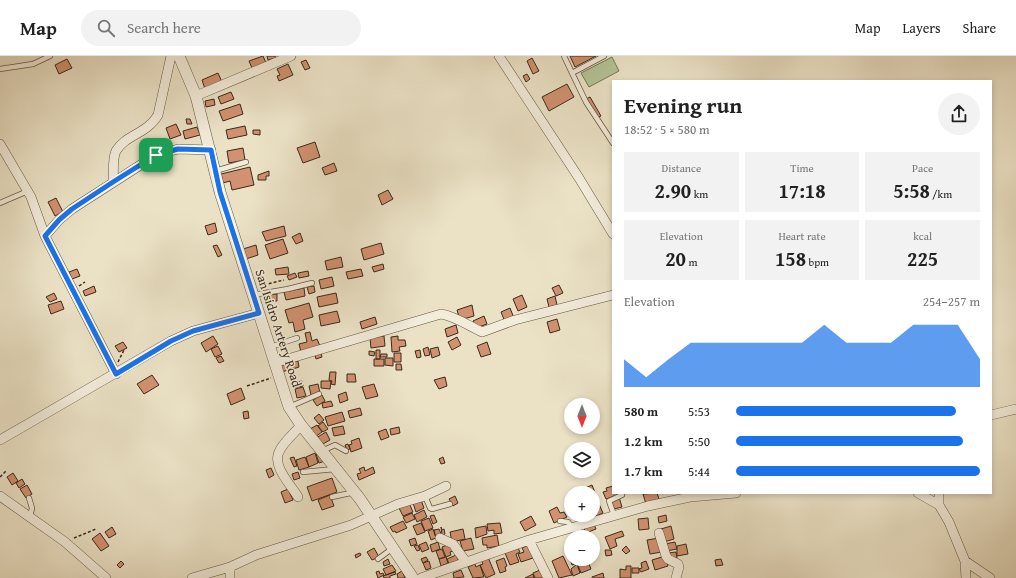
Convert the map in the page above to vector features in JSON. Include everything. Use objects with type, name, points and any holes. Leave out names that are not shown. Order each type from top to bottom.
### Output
[{"type":"street","points":[[113,182],[116,151],[123,143],[146,130],[158,115],[171,56]]},
{"type":"street","name":"San Isidro Artery Road","points":[[179,56],[196,96],[211,150],[215,171],[251,291],[289,406],[301,425],[373,516],[413,578]]},
{"type":"street","points":[[196,96],[291,56]]},
{"type":"street","points":[[499,56],[579,178],[612,232]]},
{"type":"street","points":[[0,144],[28,191],[45,236],[116,374]]},
{"type":"street","points":[[45,236],[59,220],[72,209],[156,155],[178,149],[211,150]]},
{"type":"street","points":[[274,363],[441,314],[452,316],[459,322],[482,332],[515,320],[612,295]]},
{"type":"street","points":[[0,440],[171,341],[193,331],[259,313]]},
{"type":"street","points":[[992,415],[1016,409]]},
{"type":"street","points":[[298,496],[278,464],[277,458],[279,451],[301,425]]},
{"type":"street","points":[[192,578],[230,567],[256,555],[352,525],[398,504],[425,496],[446,486]]},
{"type":"street","points":[[422,578],[530,540],[614,515],[690,496],[721,494]]},
{"type":"street","points":[[920,494],[939,505]]},
{"type":"street","points":[[938,494],[939,505],[949,522],[965,561],[966,578]]},
{"type":"street","points":[[0,496],[65,542],[106,578]]},
{"type":"street","points":[[659,533],[666,556],[668,559],[678,564],[679,567],[676,578]]},
{"type":"street","points":[[440,538],[454,544],[466,562]]},
{"type":"street","points":[[530,540],[548,578]]},
{"type":"street","points":[[965,561],[990,578]]},
{"type":"street","points":[[230,567],[230,578]]},
{"type":"lane","points":[[0,69],[33,64],[50,56]]},
{"type":"lane","points":[[564,56],[586,102],[612,142]]},
{"type":"lane","points":[[572,73],[604,56]]},
{"type":"lane","points":[[215,171],[246,162]]},
{"type":"lane","points":[[0,203],[28,191]]},
{"type":"lane","points":[[251,291],[288,289],[312,283]]},
{"type":"lane","points":[[270,347],[297,338]]},
{"type":"lane","points":[[289,406],[319,394]]},
{"type":"lane","points":[[322,451],[335,446],[346,451]]},
{"type":"lane","points":[[303,472],[336,469]]},
{"type":"lane","points":[[332,497],[355,492]]},
{"type":"lane","points":[[614,515],[609,500],[622,495]]},
{"type":"lane","points":[[425,496],[430,508],[432,509],[450,504]]},
{"type":"lane","points":[[29,498],[32,508],[30,517]]},
{"type":"lane","points":[[560,521],[568,522],[572,527]]},
{"type":"lane","points":[[378,559],[394,548]]},
{"type":"path","points":[[251,291],[284,280]]},
{"type":"path","points":[[247,386],[278,375]]},
{"type":"path","points":[[0,477],[7,470]]},
{"type":"path","points":[[65,542],[96,529]]},
{"type":"green space","points":[[612,57],[619,71],[589,87],[581,73]]},
{"type":"building","points":[[263,56],[266,63],[252,68],[249,61]]},
{"type":"building","points":[[267,56],[275,56],[276,58],[268,60]]},
{"type":"building","points":[[570,56],[596,56],[575,67]]},
{"type":"building","points":[[532,58],[539,71],[533,74],[527,61]]},
{"type":"building","points":[[67,59],[72,68],[59,74],[55,65]]},
{"type":"building","points":[[306,60],[310,68],[305,70],[301,62]]},
{"type":"building","points":[[288,64],[293,75],[279,81],[277,76],[280,75],[277,69]]},
{"type":"building","points":[[218,73],[222,82],[205,89],[202,80]]},
{"type":"building","points":[[527,74],[530,79],[526,82],[523,76]]},
{"type":"building","points":[[567,84],[574,97],[549,111],[542,97]]},
{"type":"building","points":[[231,92],[234,99],[221,104],[218,97]]},
{"type":"building","points":[[590,97],[601,116],[597,118],[586,99]]},
{"type":"building","points":[[214,99],[215,105],[206,107],[205,101]]},
{"type":"building","points":[[240,104],[243,114],[223,121],[219,111]]},
{"type":"building","points":[[186,119],[190,119],[192,124],[187,124]]},
{"type":"building","points":[[176,124],[181,135],[170,139],[166,128]]},
{"type":"building","points":[[245,126],[247,135],[228,139],[226,130]]},
{"type":"building","points":[[197,127],[200,135],[185,139],[183,131]]},
{"type":"building","points":[[253,130],[260,130],[260,135],[253,134]]},
{"type":"building","points":[[315,142],[320,157],[303,163],[297,148]]},
{"type":"building","points":[[243,148],[245,160],[229,163],[227,151]]},
{"type":"building","points":[[334,163],[337,171],[325,175],[322,168]]},
{"type":"building","points":[[250,167],[254,185],[232,190],[230,181],[223,183],[221,174]]},
{"type":"building","points":[[269,171],[269,176],[266,176],[266,180],[258,180],[258,175]]},
{"type":"building","points":[[388,190],[393,199],[382,205],[378,195]]},
{"type":"building","points":[[56,198],[63,212],[55,216],[48,202]]},
{"type":"building","points":[[215,223],[217,232],[208,235],[205,226]]},
{"type":"building","points":[[284,226],[286,236],[266,241],[262,232]]},
{"type":"building","points":[[300,233],[303,241],[296,244],[292,237]]},
{"type":"building","points":[[283,239],[288,253],[270,259],[265,245]]},
{"type":"building","points":[[381,243],[384,254],[364,260],[361,249]]},
{"type":"building","points":[[217,245],[222,255],[218,257],[213,246]]},
{"type":"building","points":[[256,245],[258,255],[246,259],[243,249]]},
{"type":"building","points":[[341,257],[343,267],[327,270],[325,261]]},
{"type":"building","points":[[383,264],[384,269],[374,272],[372,267]]},
{"type":"building","points":[[288,267],[289,274],[276,275],[275,269]]},
{"type":"building","points":[[77,269],[80,276],[72,279],[69,272]]},
{"type":"building","points":[[361,269],[363,276],[348,279],[346,272]]},
{"type":"building","points":[[308,271],[309,276],[299,278],[298,273]]},
{"type":"building","points":[[295,273],[297,277],[289,280],[287,276]]},
{"type":"building","points":[[332,277],[334,286],[321,289],[319,280]]},
{"type":"building","points":[[559,285],[563,293],[556,296],[552,288]]},
{"type":"building","points":[[94,286],[96,292],[85,296],[83,291]]},
{"type":"building","points":[[314,286],[315,292],[309,294],[307,287]]},
{"type":"building","points":[[304,288],[305,296],[286,300],[284,292]]},
{"type":"building","points":[[54,293],[57,299],[50,302],[46,297]]},
{"type":"building","points":[[336,293],[338,303],[319,307],[317,297]]},
{"type":"building","points":[[277,294],[277,301],[266,301],[266,295]]},
{"type":"building","points":[[522,295],[527,307],[518,311],[513,299]]},
{"type":"building","points":[[555,296],[557,305],[549,307],[547,299]]},
{"type":"building","points":[[61,301],[64,309],[51,314],[48,305]]},
{"type":"building","points":[[309,303],[313,317],[303,320],[305,329],[295,332],[293,322],[289,323],[285,310]]},
{"type":"building","points":[[472,305],[474,316],[460,320],[457,310]]},
{"type":"building","points":[[510,308],[514,318],[505,322],[501,312]]},
{"type":"building","points":[[337,311],[340,322],[321,326],[319,315]]},
{"type":"building","points":[[484,316],[487,324],[476,328],[473,321]]},
{"type":"building","points":[[375,317],[377,324],[362,329],[360,322]]},
{"type":"building","points":[[557,319],[560,330],[550,333],[547,322]]},
{"type":"building","points":[[456,325],[458,333],[447,337],[445,329]]},
{"type":"building","points":[[310,332],[312,341],[317,339],[320,346],[301,352],[299,344],[307,342],[305,333]]},
{"type":"building","points":[[213,336],[218,344],[206,352],[201,343]]},
{"type":"building","points":[[384,336],[385,346],[371,348],[370,338]]},
{"type":"building","points":[[398,336],[398,340],[405,340],[406,346],[399,347],[400,351],[392,352],[391,337]]},
{"type":"building","points":[[457,337],[461,345],[452,350],[448,342]]},
{"type":"building","points":[[123,342],[127,348],[119,352],[115,346]]},
{"type":"building","points":[[487,342],[491,354],[481,357],[477,346]]},
{"type":"building","points":[[218,346],[222,354],[215,357],[211,349]]},
{"type":"building","points":[[428,347],[430,355],[425,356],[423,349]]},
{"type":"building","points":[[438,347],[440,355],[432,358],[430,349]]},
{"type":"building","points":[[376,350],[380,350],[380,359],[376,359]]},
{"type":"building","points":[[420,350],[421,357],[417,358],[415,351]]},
{"type":"building","points":[[369,351],[375,352],[374,356],[369,355]]},
{"type":"building","points":[[321,353],[322,357],[316,359],[315,355]]},
{"type":"building","points":[[394,353],[401,353],[401,362],[394,362]]},
{"type":"building","points":[[381,354],[387,354],[387,357],[380,357]]},
{"type":"building","points":[[221,356],[224,361],[219,363],[216,358]]},
{"type":"building","points":[[385,358],[393,358],[393,366],[385,365]]},
{"type":"building","points":[[374,359],[384,359],[384,366],[374,366]]},
{"type":"building","points":[[298,361],[299,367],[293,369],[292,362]]},
{"type":"building","points":[[286,364],[288,370],[282,372],[280,366]]},
{"type":"building","points":[[396,364],[401,364],[402,370],[396,370]]},
{"type":"building","points":[[330,372],[336,372],[335,385],[331,384],[332,381],[329,380]]},
{"type":"building","points":[[347,374],[355,374],[356,382],[347,382]]},
{"type":"building","points":[[152,375],[159,385],[144,394],[137,384]]},
{"type":"building","points":[[445,377],[447,386],[439,389],[434,380]]},
{"type":"building","points":[[302,381],[303,386],[293,388],[292,383]]},
{"type":"building","points":[[321,381],[331,381],[330,389],[321,388]]},
{"type":"building","points":[[318,384],[320,393],[311,395],[309,386]]},
{"type":"building","points":[[374,384],[378,396],[366,399],[362,387]]},
{"type":"building","points":[[303,387],[306,396],[297,398],[295,389]]},
{"type":"building","points":[[241,388],[245,399],[231,405],[227,394]]},
{"type":"building","points":[[346,392],[348,400],[340,403],[338,395]]},
{"type":"building","points":[[322,395],[325,401],[317,406],[313,400]]},
{"type":"building","points":[[331,401],[333,406],[323,408],[322,403]]},
{"type":"building","points":[[360,408],[362,415],[350,418],[348,411]]},
{"type":"building","points":[[248,411],[249,418],[244,419],[243,412]]},
{"type":"building","points":[[342,412],[345,421],[328,426],[325,417]]},
{"type":"building","points":[[319,414],[324,420],[319,424],[314,418]]},
{"type":"building","points":[[323,422],[328,429],[323,432],[318,426]]},
{"type":"building","points":[[317,425],[322,432],[315,437],[310,429]]},
{"type":"building","points":[[343,426],[345,434],[334,436],[332,428]]},
{"type":"building","points":[[399,427],[400,433],[391,435],[390,429]]},
{"type":"building","points":[[386,429],[389,437],[381,440],[378,432]]},
{"type":"building","points":[[326,432],[330,440],[321,445],[316,438]]},
{"type":"building","points":[[359,438],[362,448],[351,452],[349,445],[352,444],[351,441]]},
{"type":"building","points":[[348,444],[350,449],[347,450],[345,445]]},
{"type":"building","points":[[322,452],[325,461],[319,463],[316,454]]},
{"type":"building","points":[[315,453],[318,463],[309,467],[306,457]]},
{"type":"building","points":[[294,457],[297,466],[294,467],[290,458]]},
{"type":"building","points":[[305,457],[309,467],[299,470],[296,460]]},
{"type":"building","points":[[443,457],[445,463],[441,464],[439,459]]},
{"type":"building","points":[[364,467],[365,471],[373,467],[375,473],[359,480],[357,474],[361,473],[359,469]]},
{"type":"building","points":[[271,468],[274,475],[269,478],[266,470]]},
{"type":"building","points":[[298,472],[300,478],[294,480],[292,474]]},
{"type":"building","points":[[13,473],[18,481],[12,485],[7,477]]},
{"type":"building","points":[[332,478],[337,492],[312,501],[307,487]]},
{"type":"building","points":[[22,479],[25,484],[19,488],[16,483]]},
{"type":"building","points":[[27,485],[32,494],[26,498],[20,489]]},
{"type":"building","points":[[612,486],[612,494],[620,494],[606,499],[603,492],[607,491],[606,488]]},
{"type":"building","points":[[288,489],[293,500],[285,503],[281,492]]},
{"type":"building","points":[[643,494],[657,494],[659,499],[646,504]]},
{"type":"building","points":[[330,495],[334,506],[322,510],[318,500]]},
{"type":"building","points":[[455,496],[458,503],[453,506],[449,499]]},
{"type":"building","points":[[619,497],[622,507],[614,509],[611,500]]},
{"type":"building","points":[[421,500],[424,508],[416,512],[413,503]]},
{"type":"building","points":[[409,503],[413,512],[403,516],[399,508]]},
{"type":"building","points":[[600,506],[603,513],[600,514]]},
{"type":"building","points":[[557,507],[560,513],[564,512],[564,518],[554,523],[549,511]]},
{"type":"building","points":[[424,510],[427,517],[417,522],[414,515]]},
{"type":"building","points":[[412,513],[415,519],[406,523],[403,517]]},
{"type":"building","points":[[434,515],[437,522],[433,524],[430,516]]},
{"type":"building","points":[[666,515],[667,521],[659,523],[658,517]]},
{"type":"building","points":[[531,516],[536,525],[525,531],[520,522]]},
{"type":"building","points":[[429,518],[433,528],[425,531],[421,521]]},
{"type":"building","points":[[648,518],[649,529],[639,530],[638,519]]},
{"type":"building","points":[[403,521],[407,528],[396,533],[395,531],[393,532],[390,527]]},
{"type":"building","points":[[593,522],[596,529],[585,530],[583,526]]},
{"type":"building","points":[[421,523],[425,532],[417,535],[413,526]]},
{"type":"building","points":[[500,523],[502,533],[494,534],[494,530],[488,531],[487,524]]},
{"type":"building","points":[[486,526],[487,534],[476,538],[475,528]]},
{"type":"building","points":[[671,526],[674,539],[664,542],[661,529]]},
{"type":"building","points":[[112,527],[116,534],[109,538],[105,532]]},
{"type":"building","points":[[441,527],[442,530],[444,529],[445,534],[442,535]]},
{"type":"building","points":[[433,529],[436,538],[431,540],[428,531]]},
{"type":"building","points":[[439,529],[442,536],[436,538],[434,530]]},
{"type":"building","points":[[463,529],[465,539],[452,542],[450,532]]},
{"type":"building","points":[[622,531],[624,536],[615,539],[617,546],[610,549],[605,537]]},
{"type":"building","points":[[100,533],[109,546],[101,551],[92,539]]},
{"type":"building","points":[[497,535],[499,546],[487,548],[487,545],[483,545],[482,538]]},
{"type":"building","points":[[415,538],[417,544],[411,546],[409,540]]},
{"type":"building","points":[[471,538],[474,549],[463,551],[460,541]]},
{"type":"building","points":[[659,538],[662,552],[650,554],[647,540]]},
{"type":"building","points":[[426,542],[429,549],[422,552],[419,545]]},
{"type":"building","points":[[438,542],[440,549],[432,552],[430,545]]},
{"type":"building","points":[[675,542],[677,549],[666,551],[665,544]]},
{"type":"building","points":[[450,544],[453,551],[450,552],[451,555],[446,557],[442,547]]},
{"type":"building","points":[[686,544],[688,554],[677,556],[677,546]]},
{"type":"building","points":[[418,545],[420,550],[417,551],[414,546]]},
{"type":"building","points":[[528,545],[533,558],[521,562],[518,554],[524,552],[522,548]]},
{"type":"building","points":[[626,546],[630,551],[626,554],[622,550]]},
{"type":"building","points":[[374,548],[379,557],[372,560],[367,552]]},
{"type":"building","points":[[518,548],[520,552],[516,554],[519,562],[510,565],[505,553]]},
{"type":"building","points":[[442,549],[445,557],[439,559],[436,551]]},
{"type":"building","points":[[605,550],[611,550],[612,555],[606,556]]},
{"type":"building","points":[[676,552],[677,558],[668,558],[668,553]]},
{"type":"building","points":[[360,553],[361,555],[356,558],[355,555]]},
{"type":"building","points":[[456,555],[459,562],[450,566],[447,559]]},
{"type":"building","points":[[563,556],[564,566],[568,566],[572,575],[559,578],[552,561]]},
{"type":"building","points":[[665,556],[668,566],[655,570],[652,560]]},
{"type":"building","points":[[426,557],[428,560],[423,563],[421,559]]},
{"type":"building","points":[[446,557],[448,563],[441,566],[439,559]]},
{"type":"building","points":[[488,557],[495,574],[486,578],[480,565],[483,564],[481,560]]},
{"type":"building","points":[[504,558],[507,566],[505,567],[506,571],[500,573],[496,561]]},
{"type":"building","points":[[388,559],[390,564],[384,566],[383,562]]},
{"type":"building","points":[[721,559],[723,565],[716,566],[715,560]]},
{"type":"building","points":[[121,561],[124,564],[120,568],[117,565]]},
{"type":"building","points":[[429,561],[431,568],[426,570],[423,563]]},
{"type":"building","points":[[646,561],[649,569],[641,572],[639,569],[642,568],[641,563]]},
{"type":"building","points":[[475,564],[476,567],[480,565],[484,577],[473,578],[468,567]]},
{"type":"building","points":[[392,565],[396,571],[386,575],[383,569]]},
{"type":"building","points":[[575,566],[578,566],[580,573],[573,576],[571,569]]},
{"type":"building","points":[[578,566],[590,566],[591,569],[581,573]]},
{"type":"building","points":[[626,566],[631,566],[631,578],[620,578],[620,569],[626,570]]},
{"type":"building","points":[[632,568],[639,568],[639,573],[632,573]]},
{"type":"building","points":[[461,570],[464,577],[454,578],[453,573]]},
{"type":"building","points":[[540,570],[544,578],[535,578],[533,573]]},
{"type":"building","points":[[379,571],[380,574],[383,573],[384,575],[378,578],[376,572]]},
{"type":"building","points":[[402,571],[405,578],[398,578],[397,574]]},
{"type":"building","points":[[395,572],[396,574],[390,576],[390,578],[384,578],[383,576]]},
{"type":"building","points":[[603,573],[604,578],[592,578],[592,577]]},
{"type":"building","points":[[533,574],[534,578],[525,578]]},
{"type":"route","points":[[178,149],[211,150],[220,192],[259,313],[193,331],[171,341],[116,374],[45,236],[59,220],[72,209],[156,155],[178,149]]}]
